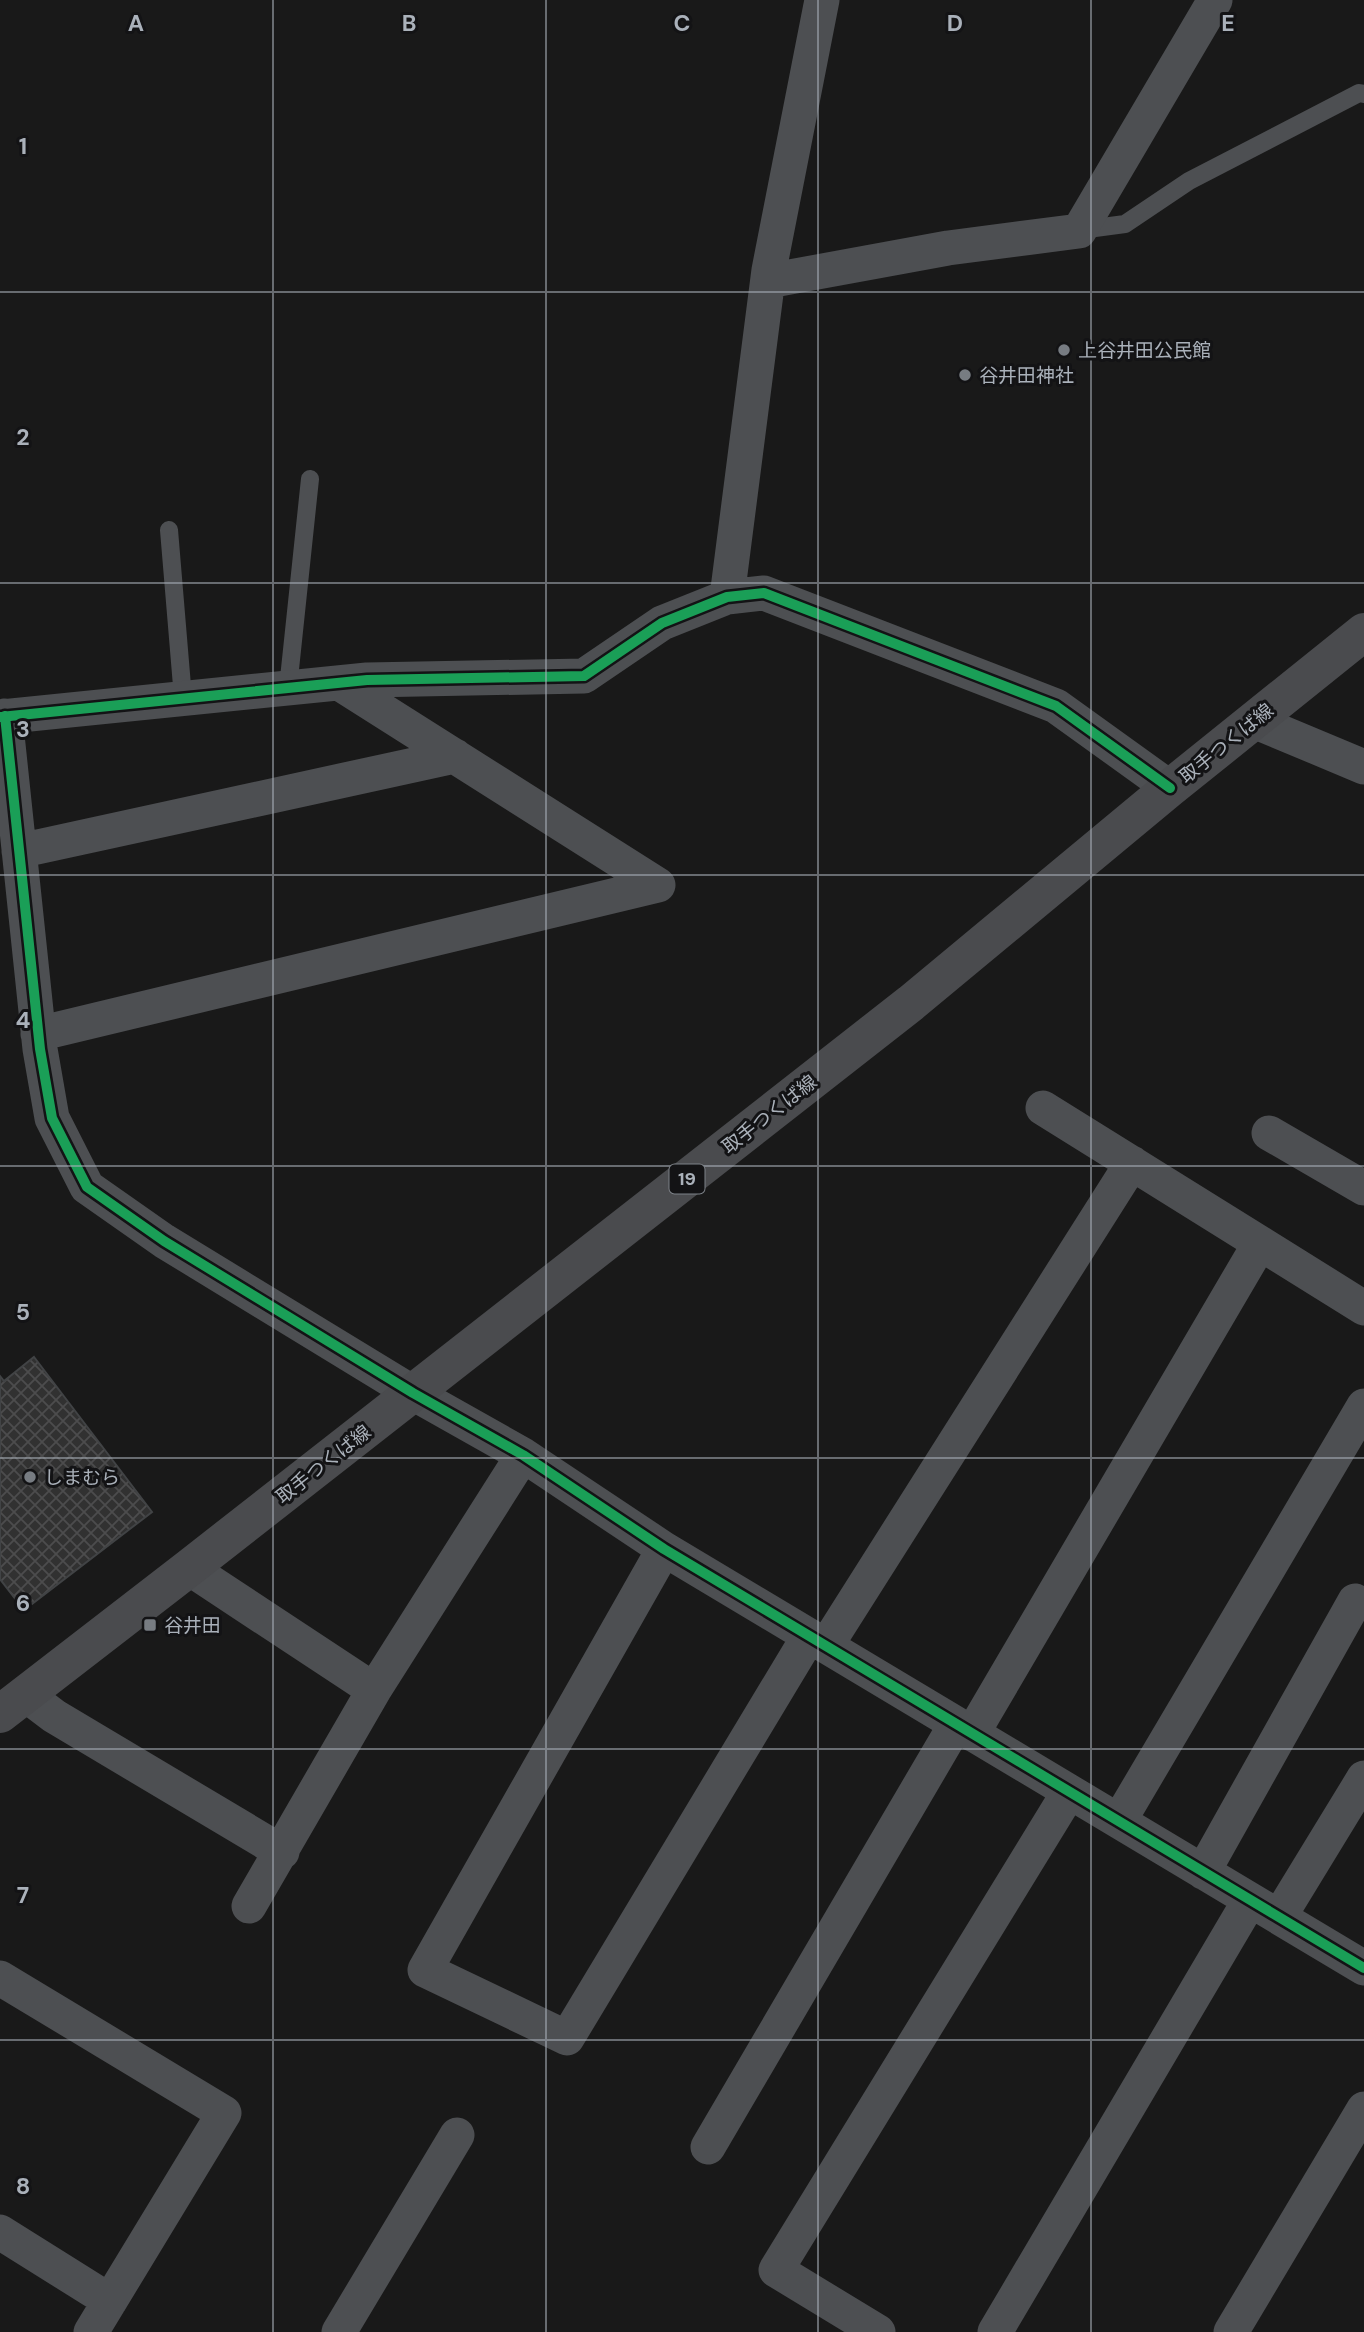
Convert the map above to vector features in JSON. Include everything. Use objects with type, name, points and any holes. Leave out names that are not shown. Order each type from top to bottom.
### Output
[{"type":"main road","name":"取手つくば線","points":[[13,1704],[911,1003],[1170,788],[1364,632]]},
{"type":"street","points":[[727,597],[768,281],[822,0]]},
{"type":"street","points":[[768,281],[948,248],[1079,230],[1215,0]]},
{"type":"street","points":[[1170,788],[1056,706],[764,593],[727,597],[662,623],[584,676],[367,680],[2,716],[38,1034],[52,1118],[87,1187],[164,1241],[414,1393],[523,1455],[664,1549],[1364,1968]]},
{"type":"street","points":[[38,1034],[658,885],[340,683]]},
{"type":"street","points":[[1254,721],[1364,767]]},
{"type":"street","points":[[19,851],[455,756]]},
{"type":"street","points":[[1042,1108],[1364,1308]]},
{"type":"street","points":[[1269,1133],[1364,1188]]},
{"type":"street","points":[[664,1549],[425,1970],[567,2038],[818,1641],[1132,1163]]},
{"type":"street","points":[[708,2147],[1260,1243]]},
{"type":"street","points":[[1119,1821],[1364,1406]]},
{"type":"street","points":[[249,1906],[374,1690],[523,1455]]},
{"type":"street","points":[[189,1568],[374,1690]]},
{"type":"street","points":[[1203,1872],[1355,1601]]},
{"type":"street","points":[[13,1704],[54,1716],[282,1852]]},
{"type":"street","points":[[995,2332],[1265,1909],[1364,1778]]},
{"type":"street","points":[[878,2332],[776,2270],[1069,1792]]},
{"type":"street","points":[[0,1978],[224,2113],[91,2332]]},
{"type":"street","points":[[1231,2332],[1364,2109]]},
{"type":"street","points":[[340,2332],[457,2135]]},
{"type":"street","points":[[0,2232],[110,2301]]},
{"type":"lane","points":[[1079,230],[1125,224],[1189,181],[1359,93],[1364,94]]},
{"type":"lane","points":[[288,688],[310,479]]},
{"type":"lane","points":[[169,530],[183,698]]},
{"type":"building","points":[[34,1357],[152,1512],[24,1610],[0,1579],[0,1376],[4,1381]]},
{"type":"cycle path","points":[[0,717],[367,680],[584,676],[662,623],[727,597],[764,593],[1056,706],[1170,788]]},
{"type":"cycle path","points":[[5,716],[40,1049],[52,1118],[87,1187],[164,1241],[413,1393],[523,1455],[664,1549],[1364,1968]]},
{"type":"place","name":"上谷井田公民館","points":[[1064,350]]},
{"type":"place","name":"谷井田神社","points":[[965,375]]},
{"type":"place","name":"しまむら","points":[[30,1477]]},
{"type":"place","name":"谷井田","points":[[150,1625]]}]
